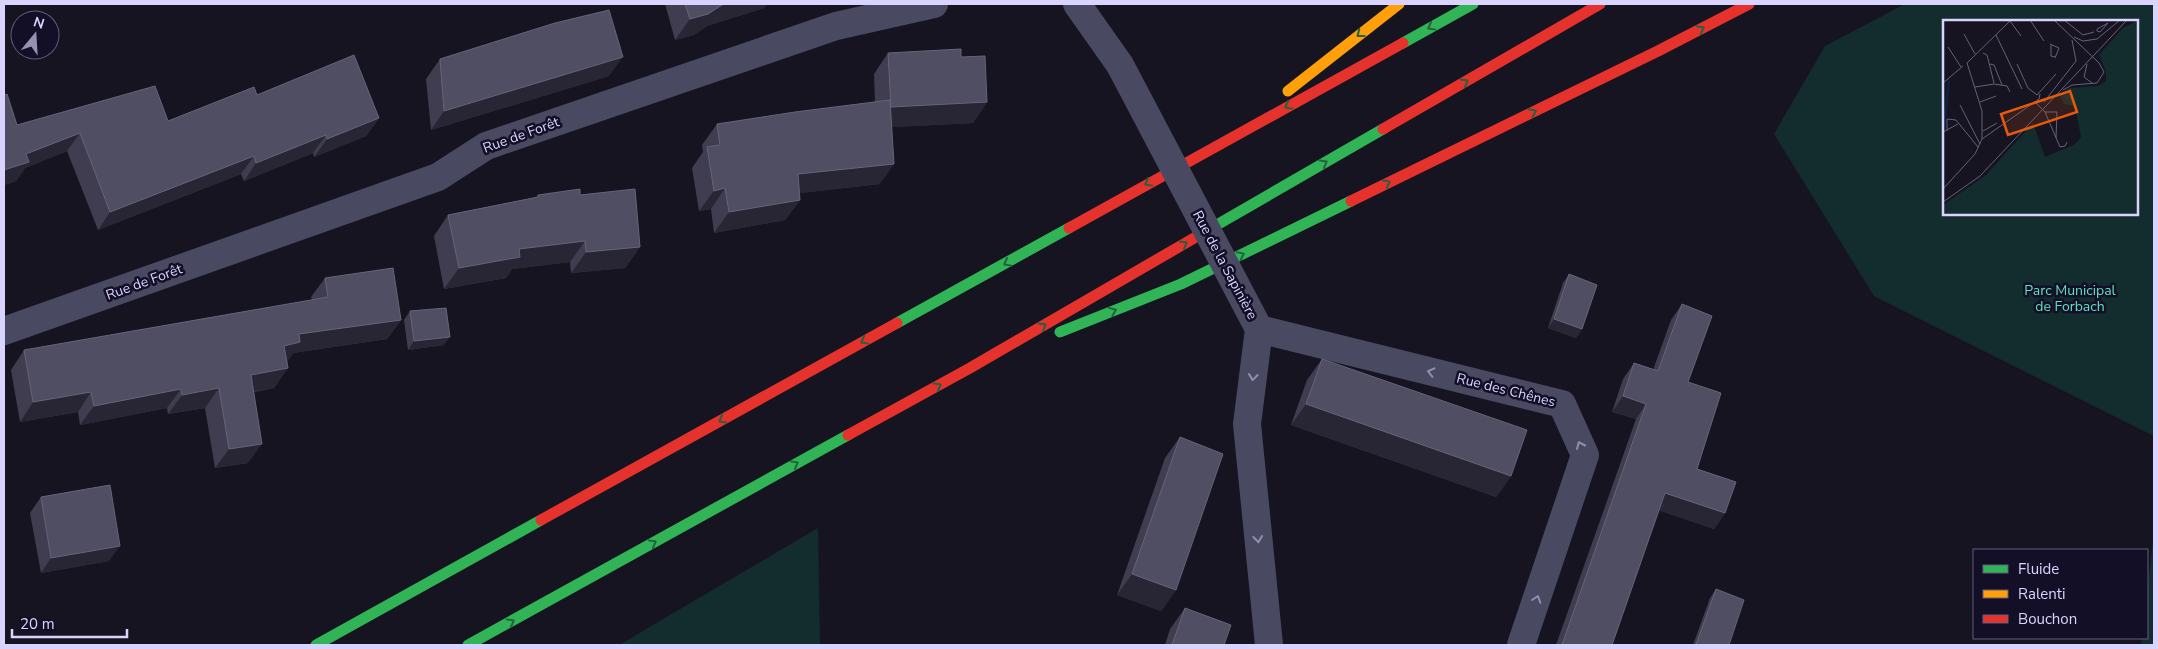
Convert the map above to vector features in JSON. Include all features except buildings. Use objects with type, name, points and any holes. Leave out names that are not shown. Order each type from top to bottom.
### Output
[{"type":"highway","points":[[1222,142],[1399,4]]},
{"type":"highway","points":[[316,645],[1473,4]]},
{"type":"highway","points":[[468,645],[970,368],[1600,4]]},
{"type":"highway","points":[[970,368],[1181,284],[1649,55],[1749,4]]},
{"type":"street","name":"Rue de Forêt","points":[[4,332],[438,177],[486,146],[836,26],[934,4]]},
{"type":"street","name":"Rue de la Sapinière","points":[[1077,4],[1120,64],[1259,329],[1247,424],[1269,645]]},
{"type":"street","name":"Rue des Chênes","points":[[1259,329],[1562,404],[1585,455],[1522,645]]},
{"type":"green space","name":"Parc Municipal de Forbach","points":[[1905,4],[2154,4],[2154,436],[1874,296],[1774,134],[1825,46]]},
{"type":"green space","points":[[818,528],[820,645],[619,645]]},
{"type":"green space","points":[[2154,531],[2154,645],[2141,645],[2142,639],[2148,639],[2148,585]]},
{"type":"traffic: fast","points":[[1403,43],[1473,4]]},
{"type":"traffic: fast","points":[[1208,230],[1383,129]]},
{"type":"traffic: fast","points":[[1060,332],[1181,284],[1351,201]]},
{"type":"traffic: fast","points":[[897,323],[1069,228]]},
{"type":"traffic: fast","points":[[468,645],[848,435]]},
{"type":"traffic: fast","points":[[316,645],[541,520]]},
{"type":"traffic: slow","points":[[1288,91],[1399,4]]},
{"type":"traffic: jam","points":[[1383,129],[1600,4]]},
{"type":"traffic: jam","points":[[1351,201],[1658,51],[1749,4]]},
{"type":"traffic: jam","points":[[1069,228],[1403,43]]},
{"type":"traffic: jam","points":[[848,435],[970,368],[1208,230]]},
{"type":"traffic: jam","points":[[541,520],[897,323]]}]
